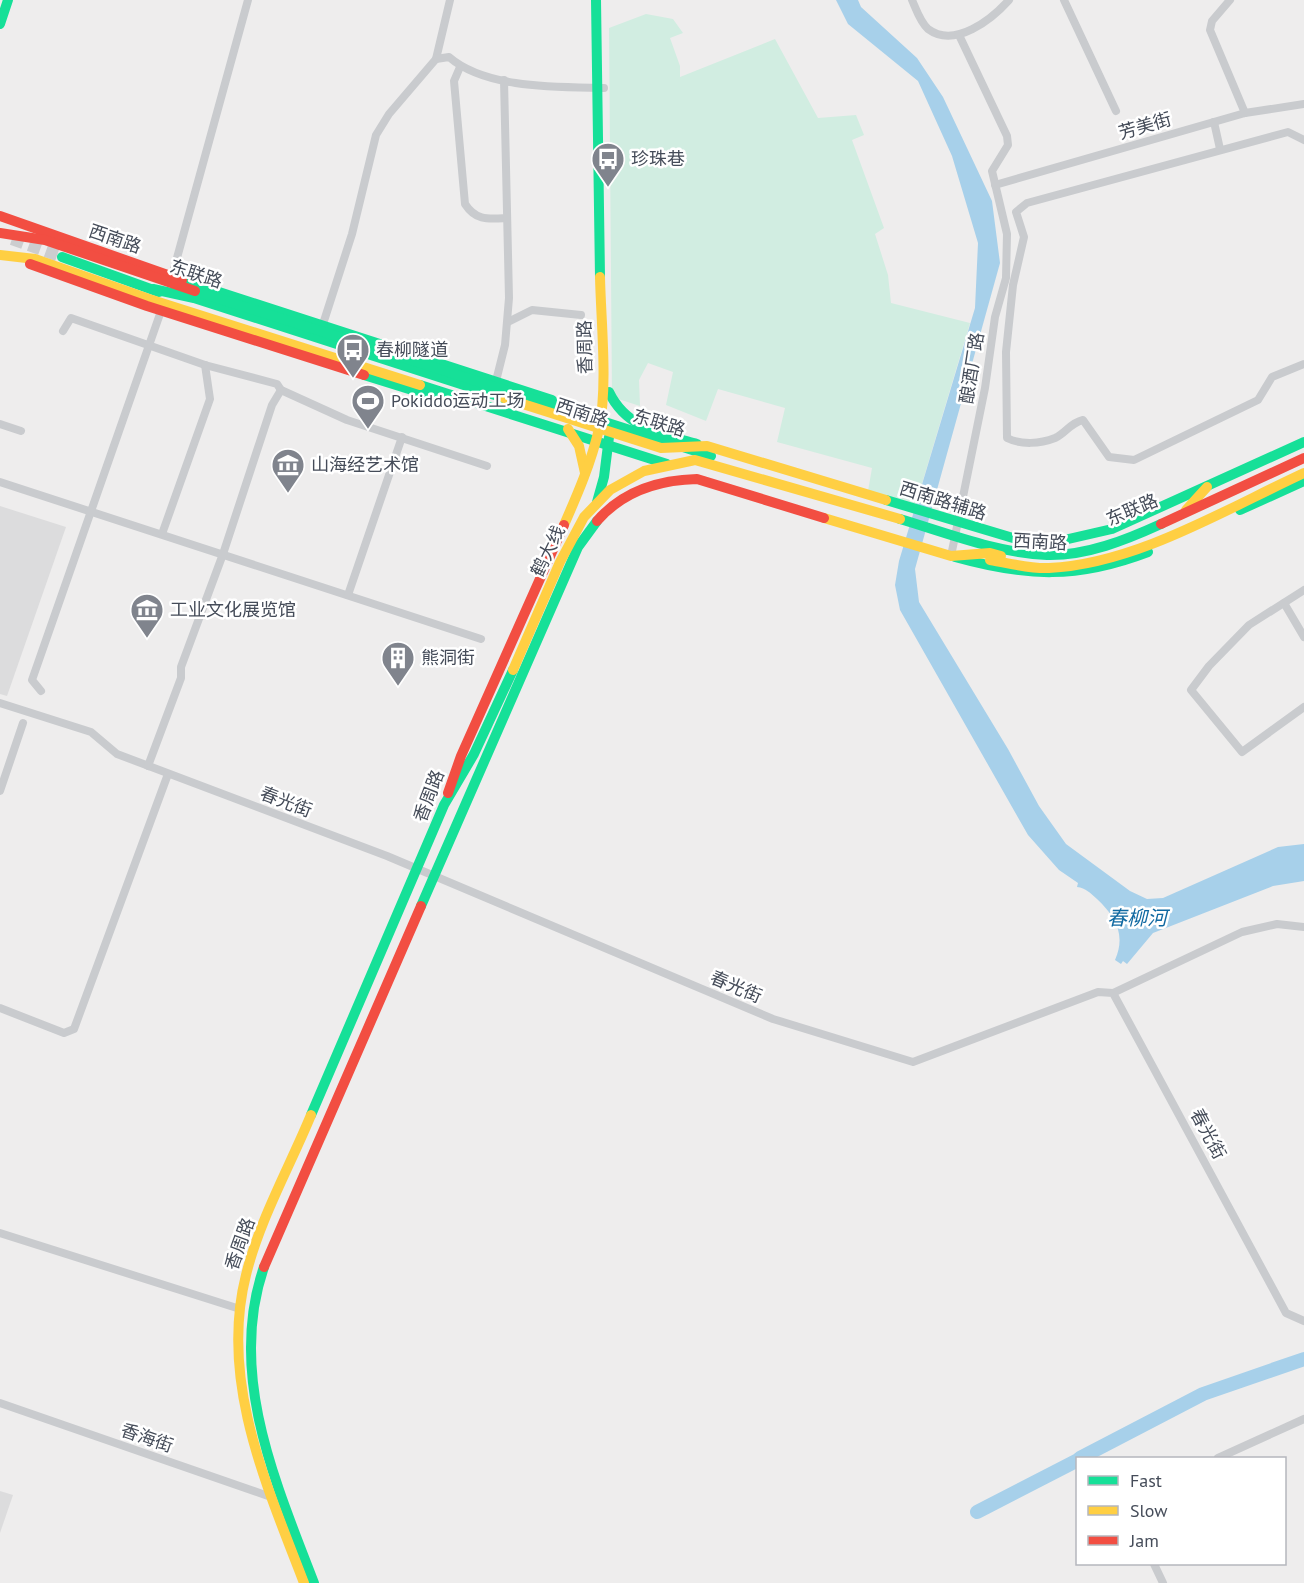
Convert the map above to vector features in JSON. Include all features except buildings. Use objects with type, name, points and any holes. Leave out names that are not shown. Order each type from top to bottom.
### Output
[{"type":"main road","points":[[0,24],[8,0]]},
{"type":"main road","name":"香周路","points":[[596,0],[601,88]]},
{"type":"main road","name":"香周路","points":[[314,1583],[284,1502],[261,1430],[251,1377],[251,1325],[258,1284],[279,1229],[600,494],[599,432],[605,390],[601,88],[603,0]]},
{"type":"main road","name":"西南路","points":[[0,216],[172,276],[535,392],[599,432]]},
{"type":"main road","name":"东联路","points":[[0,233],[45,240],[599,432],[988,560],[1047,568],[1086,565],[1122,555],[1304,473]]},
{"type":"main road","points":[[0,254],[161,311],[525,426],[599,432]]},
{"type":"main road","name":"东联路","points":[[0,254],[35,259],[149,299],[599,432],[994,540],[1046,548],[1083,545],[1115,536],[1304,450]]},
{"type":"main road","name":"西南路","points":[[63,257],[193,302],[492,394],[563,421]]},
{"type":"main road","points":[[172,276],[193,302]]},
{"type":"main road","points":[[161,311],[227,294]]},
{"type":"main road","name":"西南路","points":[[193,302],[273,331],[599,432]]},
{"type":"main road","points":[[273,331],[292,352]]},
{"type":"main road","points":[[585,477],[579,446],[563,421],[588,411],[605,390],[616,410],[628,420],[707,446],[697,479]]},
{"type":"main road","name":"香周路","points":[[304,1583],[258,1461],[243,1406],[237,1350],[244,1281],[265,1223],[444,806],[461,756],[585,477],[599,432]]},
{"type":"main road","name":"西南路辅路","points":[[599,432],[660,451],[707,446],[1013,538],[1046,540],[1081,538],[1112,530],[1304,442]]},
{"type":"main road","name":"西南路","points":[[660,451],[697,479],[951,556],[990,553],[1047,561],[1103,554],[1141,541],[1304,465]]},
{"type":"main road","name":"西南路","points":[[791,487],[1011,551],[1065,554],[1118,543],[1304,458]]},
{"type":"main road","name":"鹤大线","points":[[444,806],[472,760],[526,636],[582,520],[599,499],[633,475],[671,462],[695,460],[791,487]]},
{"type":"main road","name":"鹤大线","points":[[578,547],[599,516],[622,498],[660,482],[697,479]]},
{"type":"main road","points":[[951,556],[1026,574],[1067,575],[1088,572],[1147,553],[1304,481]]},
{"type":"main road","points":[[1184,513],[1206,487]]},
{"type":"street","points":[[172,276],[248,0]]},
{"type":"street","points":[[323,324],[352,234],[376,135],[389,114],[436,59],[450,0]]},
{"type":"street","points":[[912,0],[929,30],[945,36],[959,35],[993,18],[1009,0]]},
{"type":"street","points":[[1064,0],[1116,111]]},
{"type":"street","points":[[1230,0],[1212,21],[1210,30],[1245,113]]},
{"type":"street","points":[[959,35],[1007,136],[1008,145],[992,171],[995,184]]},
{"type":"street","points":[[436,59],[449,57],[460,67],[528,87],[601,88]]},
{"type":"street","points":[[460,67],[454,81],[465,204],[471,213],[478,217],[507,218]]},
{"type":"street","points":[[492,394],[501,365],[508,322],[504,80]]},
{"type":"street","name":"芳美街","points":[[995,184],[1245,113],[1304,104]]},
{"type":"street","points":[[1214,122],[1220,149]]},
{"type":"street","points":[[1304,140],[1288,132],[1027,203],[1016,212],[1024,237],[1012,285],[1006,352],[1007,438],[1019,444],[1056,438],[1073,422],[1083,420],[1109,457],[1134,460],[1258,400],[1272,377],[1304,364]]},
{"type":"street","name":"酿酒厂路","points":[[951,556],[985,388],[995,317],[1006,278],[1007,234],[995,184]]},
{"type":"street","points":[[508,322],[532,310],[581,315]]},
{"type":"street","points":[[41,691],[32,680],[161,311]]},
{"type":"street","points":[[63,331],[71,318],[205,364],[277,384],[281,390],[347,420],[487,466]]},
{"type":"street","points":[[162,534],[210,399],[205,364]]},
{"type":"street","points":[[148,766],[223,554],[272,405],[281,390]]},
{"type":"street","points":[[0,424],[21,431]]},
{"type":"street","points":[[348,595],[402,437]]},
{"type":"street","points":[[0,482],[481,639]]},
{"type":"street","points":[[1304,590],[1249,625],[1209,666],[1191,690],[1242,752],[1304,707]]},
{"type":"street","points":[[1284,603],[1304,637]]},
{"type":"street","name":"春光街","points":[[0,703],[91,732],[117,754],[417,868],[773,1019],[913,1062],[1098,992],[1113,993],[1286,1313],[1304,1321]]},
{"type":"street","points":[[0,791],[23,723]]},
{"type":"street","points":[[0,1008],[64,1033],[74,1029],[168,774]]},
{"type":"street","points":[[1113,993],[1138,979],[1242,932],[1277,924],[1304,927]]},
{"type":"street","points":[[0,1233],[240,1309]]},
{"type":"street","name":"香海街","points":[[0,1403],[284,1502]]},
{"type":"street","points":[[1220,1457],[1304,1419]]},
{"type":"street","points":[[1155,1565],[1163,1583]]},
{"type":"shaded area","points":[[0,506],[66,527],[7,696],[0,694]]},
{"type":"shaded area","points":[[0,1491],[13,1495],[0,1533]]},
{"type":"green space","points":[[646,14],[673,19],[683,33],[670,38],[680,66],[680,77],[775,39],[818,118],[856,115],[864,135],[852,140],[884,228],[875,234],[888,275],[891,303],[970,323],[915,507],[868,491],[872,468],[777,442],[785,408],[718,389],[706,421],[666,405],[673,372],[648,363],[639,380],[640,406],[612,397],[609,28]]},
{"type":"water","name":"春柳河","points":[[836,0],[858,0],[861,7],[917,58],[943,97],[992,201],[1000,263],[915,569],[919,602],[1008,749],[1039,806],[1066,844],[1130,891],[1147,899],[1163,898],[1278,847],[1304,844],[1304,881],[1273,886],[1153,933],[1127,964],[1123,961],[1121,964],[1115,960],[1120,942],[1119,934],[1114,920],[1104,906],[1083,888],[1077,887],[1078,883],[1059,870],[1028,835],[900,610],[895,585],[899,561],[975,308],[978,243],[952,156],[918,81],[848,24]]},
{"type":"waterway","points":[[1082,1457],[1203,1394],[1304,1359]]},
{"type":"waterway","points":[[977,1512],[1076,1461]]},
{"type":"tunnel","points":[[12,239],[62,257]]},
{"type":"traffic: fast","points":[[0,24],[8,0]]},
{"type":"traffic: fast","points":[[596,0],[600,277]]},
{"type":"traffic: fast","points":[[62,257],[159,292]]},
{"type":"traffic: fast","points":[[182,280],[552,400]]},
{"type":"traffic: fast","points":[[153,289],[194,298],[504,398]]},
{"type":"traffic: fast","points":[[195,291],[711,456]]},
{"type":"traffic: fast","points":[[364,375],[457,404]]},
{"type":"traffic: fast","points":[[420,385],[667,464]]},
{"type":"traffic: fast","points":[[609,392],[616,404],[635,422],[658,433],[697,444]]},
{"type":"traffic: fast","points":[[597,502],[604,477],[609,437]]},
{"type":"traffic: fast","points":[[886,500],[1013,538],[1064,540],[1112,529],[1304,442]]},
{"type":"traffic: fast","points":[[1240,510],[1304,481]]},
{"type":"traffic: fast","points":[[900,519],[991,546],[1047,555],[1091,550],[1161,524]]},
{"type":"traffic: fast","points":[[421,906],[578,547],[597,521]]},
{"type":"traffic: fast","points":[[955,557],[1006,568],[1052,572],[1098,567],[1148,552]]},
{"type":"traffic: fast","points":[[311,1115],[444,805],[474,754],[513,670]]},
{"type":"traffic: fast","points":[[264,1267],[254,1307],[251,1348],[254,1388],[261,1428],[272,1468],[314,1583]]},
{"type":"traffic: slow","points":[[0,255],[35,259],[149,299],[420,385]]},
{"type":"traffic: slow","points":[[564,525],[592,454],[602,412],[604,374],[600,277]]},
{"type":"traffic: slow","points":[[504,398],[661,448],[707,446],[886,500]]},
{"type":"traffic: slow","points":[[568,429],[579,446],[585,473]]},
{"type":"traffic: slow","points":[[513,670],[560,562],[584,517],[610,490],[644,471],[695,460],[900,519]]},
{"type":"traffic: slow","points":[[990,560],[1027,567],[1049,568],[1115,557],[1180,533],[1304,473]]},
{"type":"traffic: slow","points":[[1186,510],[1207,487]]},
{"type":"traffic: slow","points":[[824,518],[951,556],[990,553],[1001,556]]},
{"type":"traffic: slow","points":[[304,1583],[262,1471],[251,1432],[238,1354],[239,1315],[252,1255],[267,1214],[311,1115]]},
{"type":"traffic: jam","points":[[0,216],[182,280]]},
{"type":"traffic: jam","points":[[0,233],[45,240],[195,291]]},
{"type":"traffic: jam","points":[[30,264],[147,306],[364,375]]},
{"type":"traffic: jam","points":[[1161,524],[1304,458]]},
{"type":"traffic: jam","points":[[597,521],[618,502],[642,489],[669,482],[697,479],[824,518]]},
{"type":"traffic: jam","points":[[448,793],[461,756],[564,525]]},
{"type":"traffic: jam","points":[[264,1267],[421,906]]},
{"type":"place","name":"珍珠巷","points":[[608,188]]},
{"type":"place","name":"春柳隧道","points":[[353,379]]},
{"type":"place","name":"Pokiddo运动工场","points":[[368,430]]},
{"type":"place","name":"山海经艺术馆","points":[[288,494]]},
{"type":"place","name":"工业文化展览馆","points":[[147,639]]},
{"type":"place","name":"熊洞街","points":[[398,687]]}]
